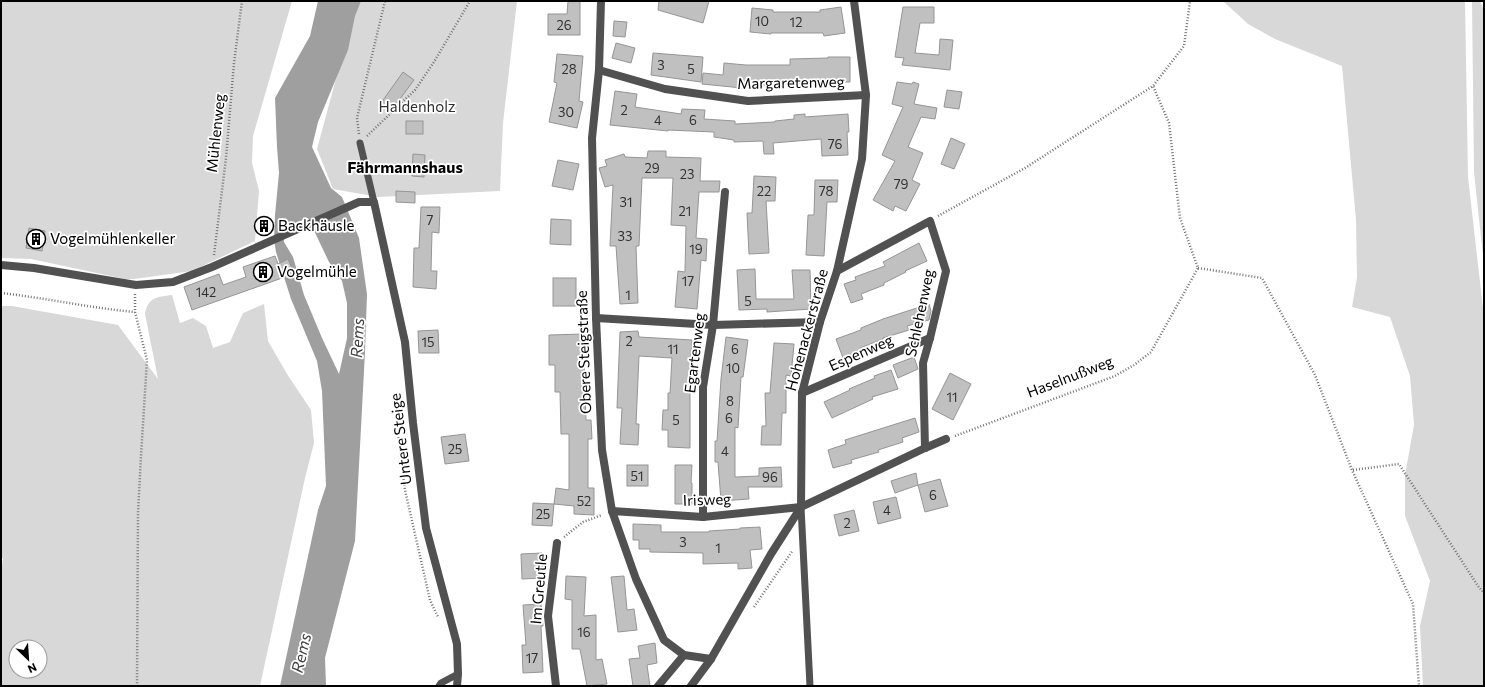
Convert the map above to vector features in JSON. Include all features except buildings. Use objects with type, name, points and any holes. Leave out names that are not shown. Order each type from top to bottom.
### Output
[{"type":"street","name":"Obere Steigstraße","points":[[600,1],[600,70],[592,138],[596,318],[602,450],[612,511],[636,578],[664,640],[684,655],[711,659]]},
{"type":"street","name":"Hohenackerstraße","points":[[801,506],[802,393],[820,322],[838,271],[862,159],[866,95],[854,1]]},
{"type":"street","name":"Margaretenweg","points":[[600,70],[665,89],[748,101],[866,95]]},
{"type":"street","name":"Egartenweg","points":[[703,517],[703,387],[713,325],[724,192]]},
{"type":"street","points":[[1,265],[34,268],[136,285],[173,282],[212,267],[359,202],[374,202]]},
{"type":"street","name":"Untere Steige","points":[[374,202],[405,342],[426,528],[458,644],[457,686]]},
{"type":"street","points":[[838,271],[930,221]]},
{"type":"street","name":"Schlehenweg","points":[[925,448],[923,363],[946,271],[930,221]]},
{"type":"street","points":[[596,318],[713,325],[820,322]]},
{"type":"street","name":"Espenweg","points":[[802,393],[930,338]]},
{"type":"street","points":[[691,686],[711,659],[771,554],[801,506],[925,448],[946,440]]},
{"type":"street","name":"Irisweg","points":[[612,511],[703,517],[801,506]]},
{"type":"street","name":"Im Greutle","points":[[556,686],[548,616],[557,542]]},
{"type":"street","points":[[658,686],[684,655]]},
{"type":"lane","points":[[360,143],[374,202]]},
{"type":"lane","points":[[801,506],[810,686]]},
{"type":"lane","points":[[439,686],[458,674]]},
{"type":"path","name":"Mühlenweg","points":[[212,267],[226,158],[234,63],[242,1]]},
{"type":"path","points":[[360,143],[357,118],[385,1]]},
{"type":"path","points":[[360,143],[415,90],[434,62],[470,1]]},
{"type":"path","points":[[930,221],[1025,168],[1153,86],[1184,46],[1190,1]]},
{"type":"path","points":[[1153,86],[1168,123],[1180,218],[1198,268],[1262,278],[1316,375],[1352,470],[1413,604],[1419,686]]},
{"type":"path","name":"Haselnußweg","points":[[946,440],[1115,376],[1134,365],[1151,352],[1198,268]]},
{"type":"path","points":[[136,285],[135,312],[147,360],[139,506],[137,686]]},
{"type":"path","points":[[1,293],[42,298],[101,309],[135,312]]},
{"type":"path","points":[[1352,470],[1399,464],[1484,593]]},
{"type":"path","points":[[557,542],[583,522],[612,511]]},
{"type":"path","points":[[753,609],[795,547]]},
{"type":"green space","points":[[1,1],[292,1],[253,136],[252,163],[259,191],[255,241],[192,271],[134,279],[125,279],[31,259],[1,258]]},
{"type":"green space","name":"Haldenholz","points":[[357,1],[517,1],[503,123],[500,191],[378,197],[333,189],[317,149]]},
{"type":"green space","points":[[1223,1],[1465,1],[1468,177],[1484,317],[1484,686],[1423,686],[1420,626],[1430,581],[1405,516],[1405,475],[1414,425],[1410,376],[1390,317],[1352,307],[1357,277],[1356,220],[1342,66],[1275,39],[1248,24]]},
{"type":"green space","points":[[1472,1],[1480,1],[1484,10],[1484,265],[1474,172]]},
{"type":"green space","points":[[172,295],[180,323],[193,318],[206,326],[213,348],[230,342],[243,313],[264,304],[268,341],[287,374],[311,410],[314,443],[260,686],[1,686],[1,574],[3,558],[1,558],[1,306],[12,306],[118,325],[158,379],[145,314],[148,304],[158,297]]},
{"type":"water","name":"Rems","points":[[318,1],[361,1],[355,16],[348,50],[318,122],[312,147],[331,188],[342,197],[359,238],[367,294],[365,352],[355,541],[325,658],[326,686],[280,686],[318,510],[326,486],[322,391],[317,361],[291,299],[276,252],[274,240],[279,173],[275,98],[310,36]],"holes":[[[308,218],[329,262],[342,281],[347,303],[347,338],[339,374],[304,295],[293,257],[284,242],[283,228]]]},
{"type":"place","name":"Backhäusle","points":[[264,226]]},
{"type":"place","name":"Vogelmühlenkeller","points":[[36,239]]},
{"type":"place","name":"Vogelmühle","points":[[263,272]]},
{"type":"district","name":"Fährmannshaus","points":[[405,167]]}]
